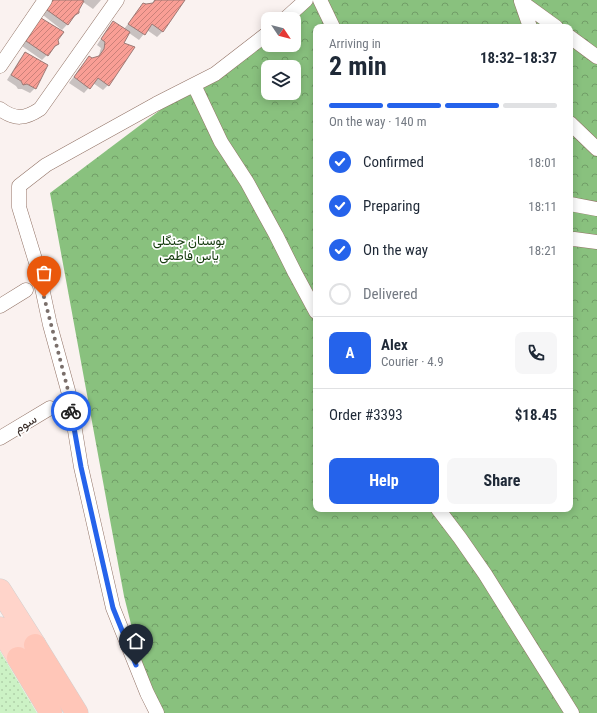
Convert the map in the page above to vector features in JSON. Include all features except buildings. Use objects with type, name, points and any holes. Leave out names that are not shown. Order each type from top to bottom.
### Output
[{"type":"highway","points":[[26,652],[51,713]]},
{"type":"highway","points":[[26,652],[77,713]]},
{"type":"main road","points":[[0,590],[26,652]]},
{"type":"main road","points":[[0,628],[26,652]]},
{"type":"street","points":[[0,66],[45,0]]},
{"type":"street","points":[[0,109],[7,115],[19,118],[30,116],[40,109],[117,0]]},
{"type":"street","points":[[293,12],[306,0]]},
{"type":"street","points":[[320,0],[332,24]]},
{"type":"street","points":[[522,1],[529,24]]},
{"type":"street","points":[[522,1],[552,24]]},
{"type":"street","points":[[157,713],[147,693],[113,608],[81,467],[69,394],[50,325],[38,269],[19,207],[19,186],[46,165],[215,74],[261,38]]},
{"type":"street","points":[[573,39],[597,57]]},
{"type":"street","points":[[194,85],[221,142],[247,182],[313,306]]},
{"type":"street","points":[[573,126],[597,149]]},
{"type":"street","points":[[573,205],[597,209]]},
{"type":"street","points":[[573,239],[597,242]]},
{"type":"street","points":[[0,306],[26,290]]},
{"type":"street","name":"سوم","points":[[0,438],[50,408]]},
{"type":"street","points":[[440,512],[485,574],[572,713]]},
{"type":"green space","name":"بوستان جنگلی یاس فاطمی","points":[[307,0],[597,0],[597,713],[153,713],[124,596],[50,193],[261,34],[261,52],[301,52],[301,12],[299,12]]},
{"type":"green space","points":[[0,651],[37,713],[0,713]]},
{"type":"way so far","points":[[44,297],[69,394],[71,411]]},
{"type":"route","points":[[71,411],[81,467],[113,608],[136,665]]}]
